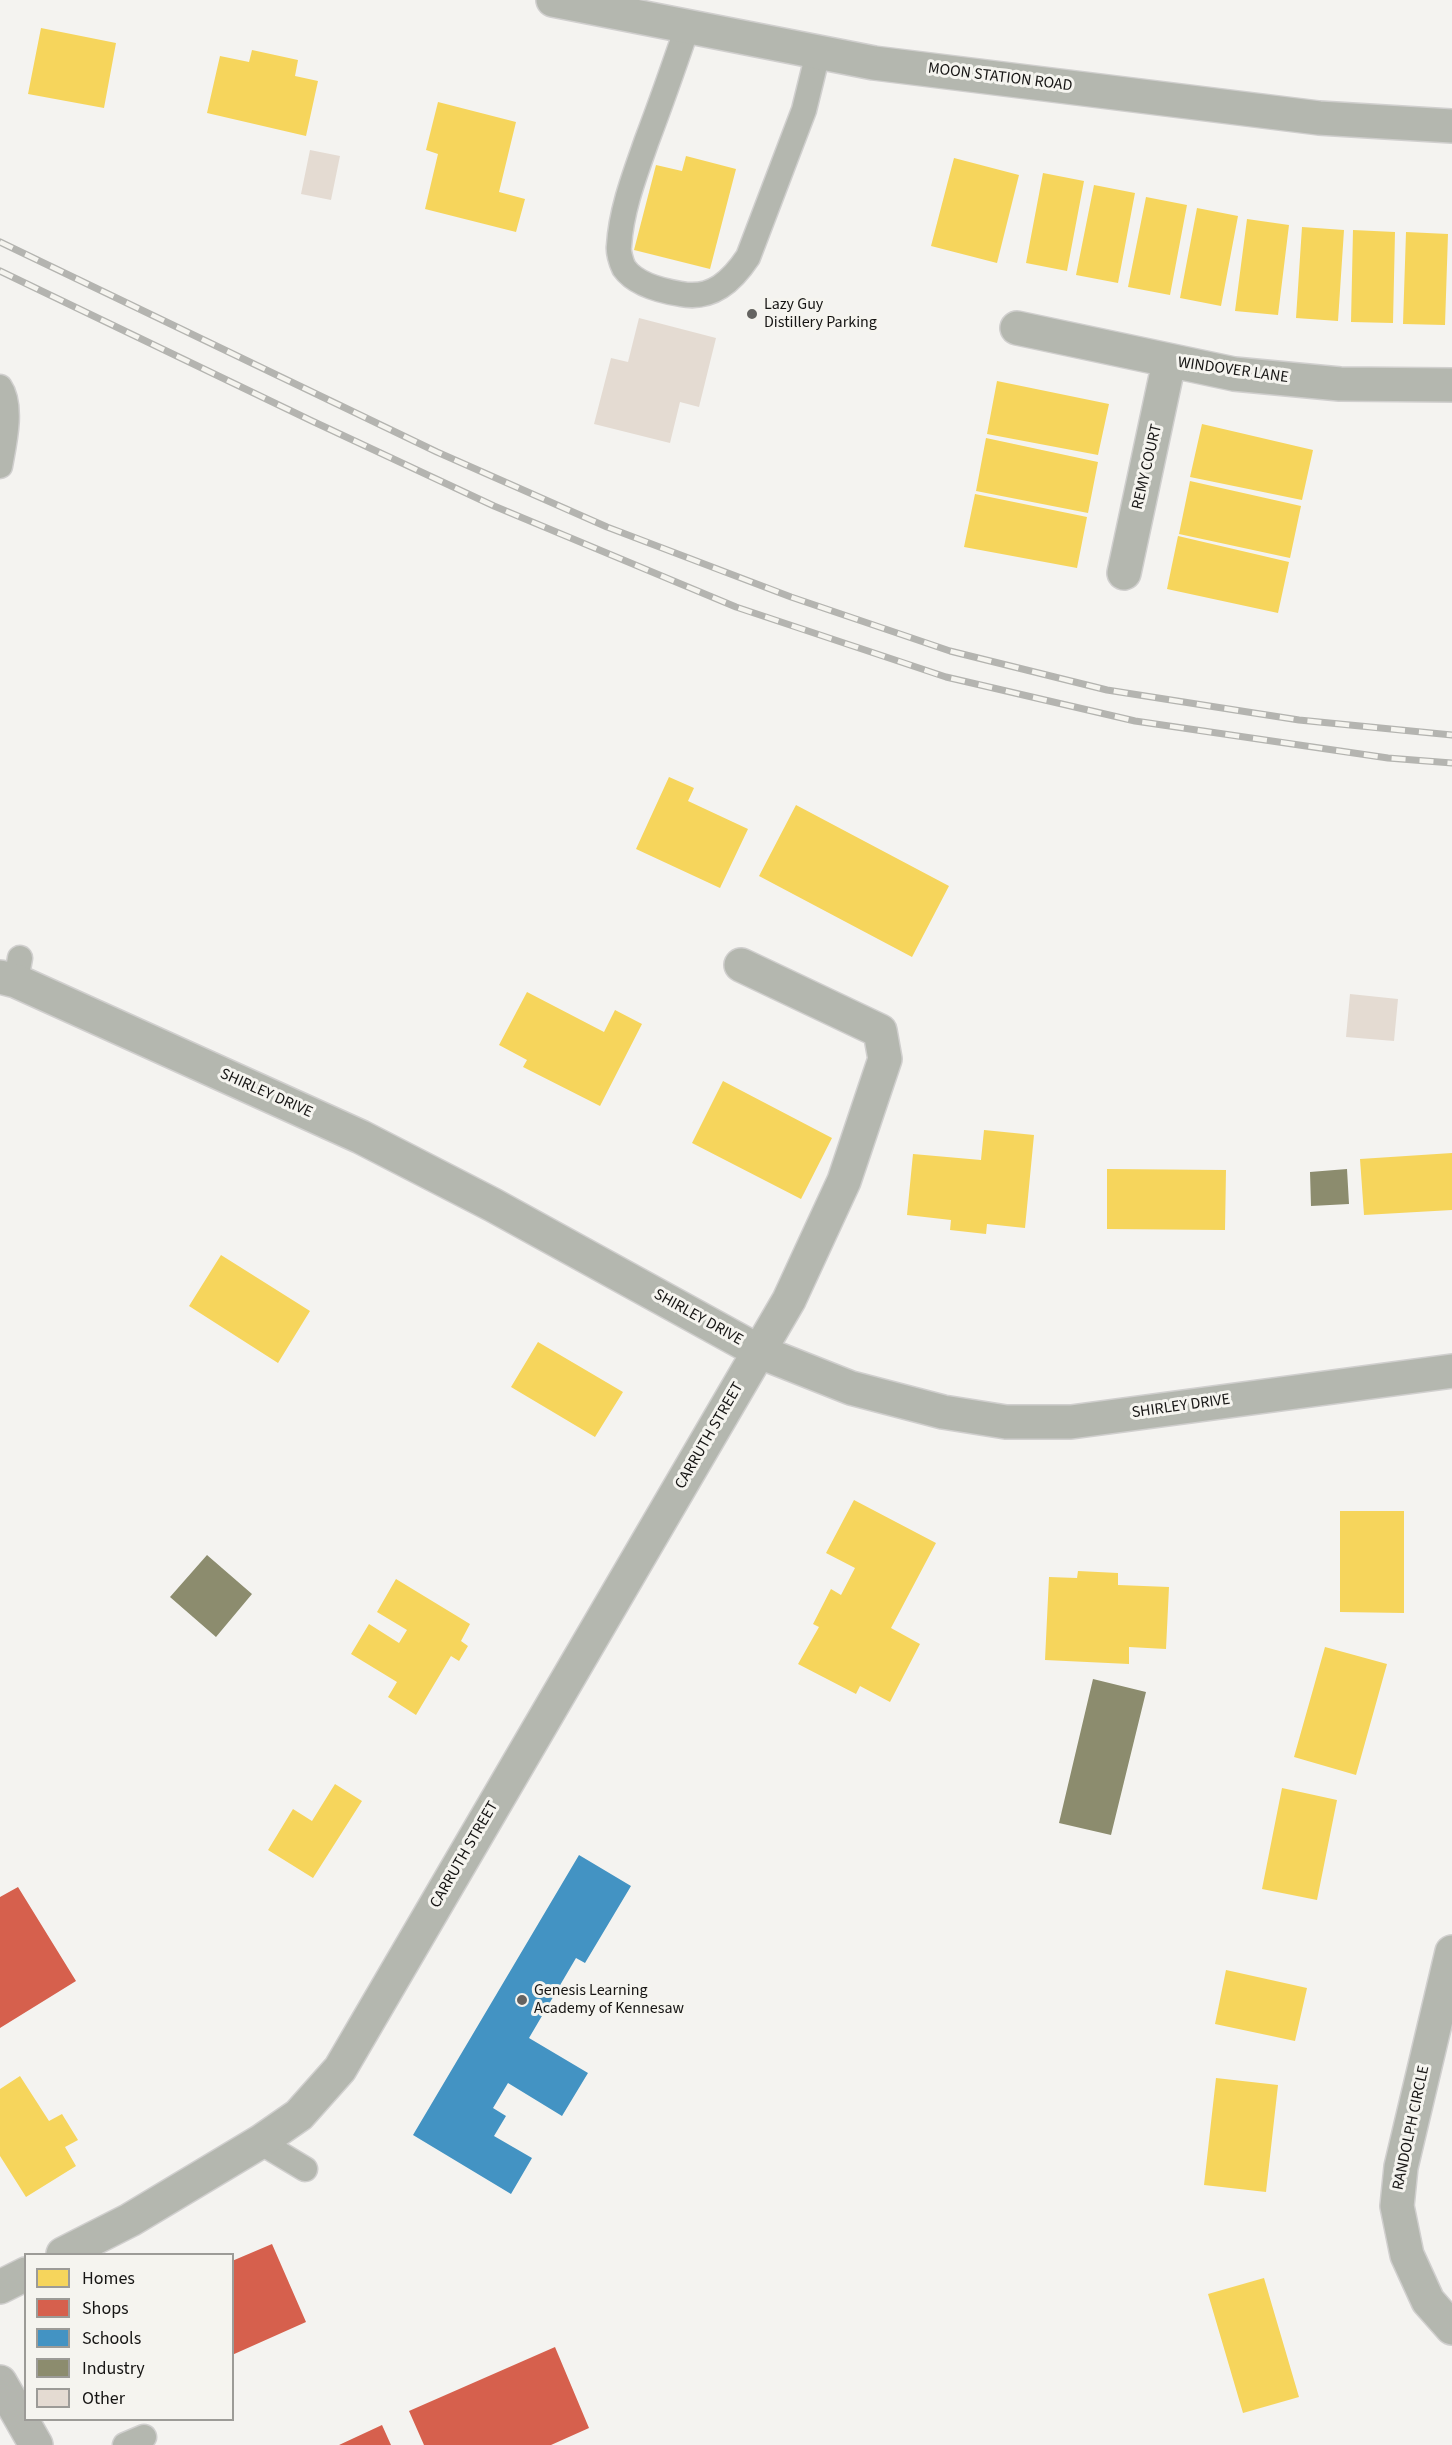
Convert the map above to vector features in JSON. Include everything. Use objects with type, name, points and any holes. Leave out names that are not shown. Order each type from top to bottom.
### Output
[{"type":"main road","points":[[0,2382],[36,2445]]},
{"type":"street","name":"MOON STATION ROAD","points":[[553,0],[646,10],[687,28],[874,63],[1307,116],[1452,126]]},
{"type":"street","name":"WINDOVER LANE","points":[[1017,328],[1234,374],[1340,384],[1452,385]]},
{"type":"street","name":"REMY COURT","points":[[1124,573],[1169,362]]},
{"type":"street","name":"CARRUTH STREET","points":[[65,2253],[130,2220],[260,2142],[299,2115],[340,2069],[789,1300],[844,1181],[885,1059],[880,1031],[741,965]]},
{"type":"street","name":"SHIRLEY DRIVE","points":[[12,972],[361,1137],[493,1205],[760,1352],[851,1388],[943,1412],[1006,1422],[1071,1422],[1452,1371]]},
{"type":"street","name":"RANDOLPH CIRCLE","points":[[1452,1952],[1401,2167],[1397,2206],[1407,2255],[1428,2301],[1452,2328]]},
{"type":"street","points":[[0,2287],[24,2275]]},
{"type":"lane","points":[[687,28],[635,173],[623,216],[618,249],[624,268],[636,278],[658,290],[694,296],[716,289],[735,277],[748,257],[804,110],[818,53]]},
{"type":"lane","points":[[0,387],[6,396],[5,437],[0,466]]},
{"type":"lane","points":[[260,2142],[305,2169]]},
{"type":"building: Homes","points":[[41,28],[116,43],[104,108],[28,94]]},
{"type":"building: Homes","points":[[252,50],[298,60],[295,76],[318,81],[306,136],[207,113],[220,56],[249,62]]},
{"type":"building: Homes","points":[[438,102],[516,122],[499,192],[525,199],[516,232],[425,209],[438,154],[426,150]]},
{"type":"building: Homes","points":[[686,156],[736,169],[710,269],[634,250],[656,165],[682,171]]},
{"type":"building: Homes","points":[[954,158],[1019,175],[997,263],[931,246]]},
{"type":"building: Homes","points":[[1043,173],[1084,181],[1067,271],[1026,263]]},
{"type":"building: Homes","points":[[1094,185],[1135,193],[1118,283],[1076,275]]},
{"type":"building: Homes","points":[[1146,197],[1187,205],[1170,295],[1128,287]]},
{"type":"building: Homes","points":[[1197,208],[1238,216],[1221,306],[1180,298]]},
{"type":"building: Homes","points":[[1247,219],[1289,225],[1278,315],[1235,311]]},
{"type":"building: Homes","points":[[1302,227],[1344,230],[1338,321],[1296,318]]},
{"type":"building: Homes","points":[[1353,230],[1395,232],[1393,323],[1351,322]]},
{"type":"building: Homes","points":[[1406,232],[1448,234],[1445,325],[1403,324]]},
{"type":"building: Homes","points":[[997,381],[1109,404],[1098,455],[987,434]]},
{"type":"building: Homes","points":[[1202,424],[1313,450],[1302,500],[1190,477]]},
{"type":"building: Homes","points":[[986,438],[1098,462],[1088,513],[976,491]]},
{"type":"building: Homes","points":[[1190,481],[1301,506],[1290,558],[1179,534]]},
{"type":"building: Homes","points":[[975,494],[1087,517],[1077,568],[964,547]]},
{"type":"building: Homes","points":[[1178,536],[1289,562],[1278,613],[1167,589]]},
{"type":"building: Homes","points":[[669,777],[694,788],[688,801],[748,829],[720,888],[636,849]]},
{"type":"building: Homes","points":[[796,805],[949,886],[912,957],[759,876]]},
{"type":"building: Homes","points":[[527,992],[604,1032],[615,1010],[642,1024],[600,1106],[523,1067],[527,1060],[499,1045]]},
{"type":"building: Homes","points":[[723,1081],[832,1138],[801,1199],[692,1143]]},
{"type":"building: Homes","points":[[984,1130],[1034,1135],[1025,1228],[987,1224],[986,1234],[950,1230],[951,1220],[907,1215],[913,1154],[981,1160]]},
{"type":"building: Homes","points":[[1452,1153],[1452,1210],[1364,1215],[1360,1159]]},
{"type":"building: Homes","points":[[1107,1169],[1226,1170],[1225,1230],[1107,1229]]},
{"type":"building: Homes","points":[[221,1255],[310,1311],[278,1363],[189,1306]]},
{"type":"building: Homes","points":[[538,1342],[623,1392],[595,1437],[511,1387]]},
{"type":"building: Homes","points":[[854,1500],[936,1543],[891,1628],[920,1644],[890,1702],[860,1686],[856,1694],[798,1664],[819,1627],[813,1624],[831,1589],[841,1595],[855,1568],[826,1553]]},
{"type":"building: Homes","points":[[1340,1511],[1404,1511],[1404,1613],[1340,1612]]},
{"type":"building: Homes","points":[[1078,1571],[1118,1573],[1118,1585],[1169,1587],[1166,1649],[1129,1647],[1129,1664],[1045,1660],[1049,1577],[1077,1578]]},
{"type":"building: Homes","points":[[396,1579],[470,1624],[461,1641],[468,1646],[459,1661],[451,1656],[416,1715],[388,1697],[397,1682],[351,1654],[369,1624],[399,1643],[407,1630],[377,1612]]},
{"type":"building: Homes","points":[[1325,1647],[1387,1664],[1356,1775],[1294,1757]]},
{"type":"building: Homes","points":[[335,1784],[362,1801],[313,1878],[268,1850],[293,1809],[312,1821]]},
{"type":"building: Homes","points":[[1282,1788],[1337,1800],[1317,1900],[1262,1889]]},
{"type":"building: Homes","points":[[1226,1970],[1307,1988],[1295,2041],[1215,2024]]},
{"type":"building: Homes","points":[[20,2076],[49,2121],[62,2114],[78,2140],[65,2147],[76,2166],[26,2197],[0,2156],[0,2089]]},
{"type":"building: Homes","points":[[1216,2078],[1278,2085],[1266,2192],[1204,2185]]},
{"type":"building: Homes","points":[[1264,2278],[1299,2397],[1243,2413],[1208,2294]]},
{"type":"building: Shops","points":[[18,1887],[76,1981],[0,2028],[0,1897]]},
{"type":"building: Shops","points":[[272,2244],[306,2322],[234,2354],[234,2260]]},
{"type":"building: Shops","points":[[555,2347],[589,2428],[551,2445],[424,2445],[409,2411]]},
{"type":"building: Shops","points":[[382,2425],[391,2445],[339,2445]]},
{"type":"building: Schools","name":"Genesis Learning Academy of Kennesaw","points":[[579,1855],[631,1886],[585,1963],[576,1958],[529,2038],[588,2073],[562,2116],[508,2083],[493,2108],[506,2116],[494,2136],[532,2158],[511,2194],[413,2135]]},
{"type":"building: Industry","points":[[1347,1169],[1349,1204],[1311,1206],[1310,1172]]},
{"type":"building: Industry","points":[[207,1555],[252,1594],[216,1637],[170,1597]]},
{"type":"building: Industry","points":[[1093,1679],[1146,1692],[1111,1835],[1059,1823]]},
{"type":"building: Other","points":[[310,150],[340,156],[331,200],[301,194]]},
{"type":"building: Other","points":[[639,318],[716,338],[699,407],[680,402],[670,443],[594,424],[611,358],[628,362]]},
{"type":"building: Other","points":[[1350,994],[1398,999],[1394,1041],[1346,1037]]},
{"type":"railway","points":[[0,242],[437,452],[607,527],[791,597],[950,651],[1107,690],[1299,720],[1452,735]]},
{"type":"railway","points":[[0,271],[494,506],[736,607],[946,677],[1135,721],[1388,758],[1452,763]]},
{"type":"place","name":"Lazy Guy Distillery Parking","points":[[752,314]]},
{"type":"place","name":"Genesis Learning Academy of Kennesaw","points":[[522,2000]]}]
